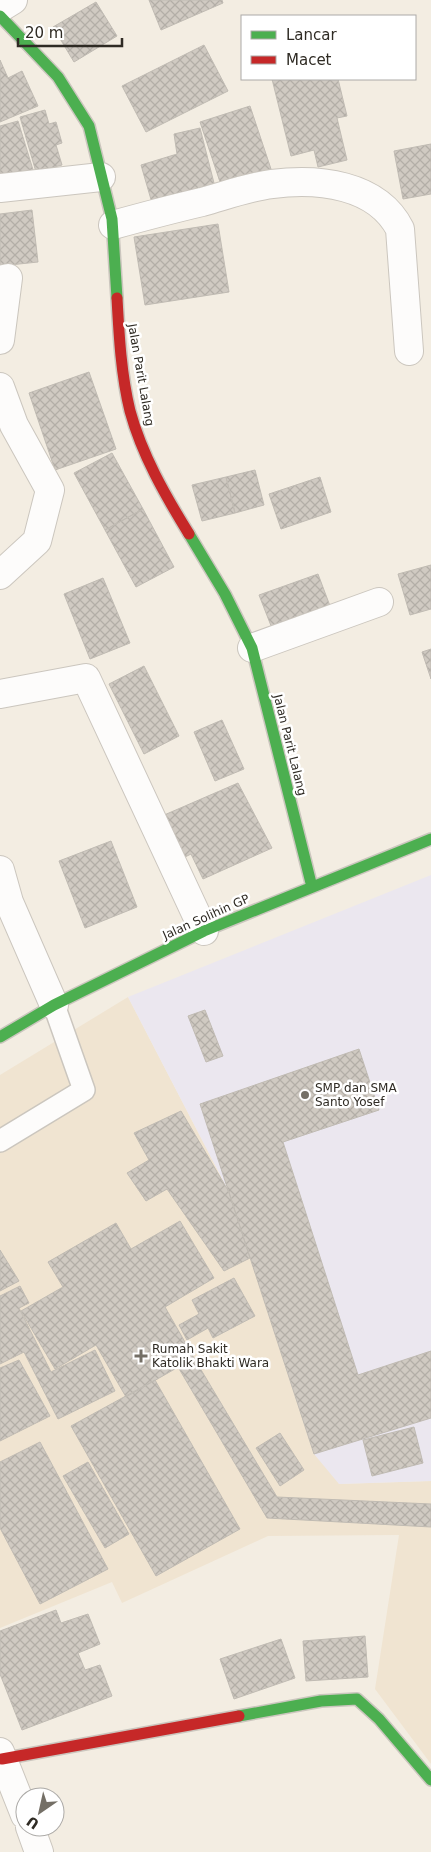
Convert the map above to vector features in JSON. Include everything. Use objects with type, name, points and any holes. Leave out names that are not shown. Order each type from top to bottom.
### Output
[{"type":"street","points":[[0,8],[13,0]]},
{"type":"street","name":"Jalan Parit Lalang","points":[[0,16],[52,67],[88,122],[113,225],[118,333],[131,410],[138,434],[150,465],[172,509],[220,582],[240,618],[252,648],[312,887]]},
{"type":"street","points":[[0,188],[101,177]]},
{"type":"street","points":[[113,225],[272,184],[314,183],[346,186],[360,192],[392,213],[400,229],[409,351]]},
{"type":"street","points":[[0,280],[8,278],[0,340]]},
{"type":"street","points":[[0,387],[14,425],[50,490],[36,541],[0,575]]},
{"type":"street","points":[[252,648],[379,602]]},
{"type":"street","points":[[0,694],[86,678],[204,931]]},
{"type":"street","name":"Jalan Solihin GP","points":[[0,1037],[54,1005],[204,931],[431,839]]},
{"type":"street","points":[[0,870],[4,903],[54,1005]]},
{"type":"street","points":[[15,1790],[1,1755],[321,1701],[357,1699],[379,1719],[431,1780]]},
{"type":"street","points":[[34,1837],[39,1852]]},
{"type":"lane","points":[[0,1141],[84,1090],[54,1005]]},
{"type":"shaded area","name":"SMP dan SMA Santo Yosef","points":[[431,875],[431,1481],[339,1484],[314,1454],[229,1192],[128,997]]},
{"type":"shaded area","name":"Rumah Sakit Katolik Bhakti Wara","points":[[128,997],[229,1192],[339,1484],[431,1481],[431,1764],[375,1689],[399,1535],[268,1536],[122,1603],[112,1582],[0,1628],[0,1075]]},
{"type":"building","points":[[149,0],[222,0],[223,3],[161,30]]},
{"type":"building","points":[[96,2],[117,36],[74,62],[53,27]]},
{"type":"building","points":[[204,45],[228,91],[146,132],[122,86]]},
{"type":"building","points":[[0,60],[8,78],[22,71],[38,106],[0,122]]},
{"type":"building","points":[[272,80],[338,80],[347,116],[337,118],[347,160],[318,167],[314,150],[291,156]]},
{"type":"building","points":[[250,106],[273,175],[223,191],[200,122]]},
{"type":"building","points":[[45,110],[49,124],[56,122],[62,143],[56,145],[62,165],[36,172],[20,117]]},
{"type":"building","points":[[18,121],[34,173],[0,181],[0,126]]},
{"type":"building","points":[[200,128],[215,187],[152,203],[141,165],[177,154],[174,134]]},
{"type":"building","points":[[431,144],[431,194],[403,199],[394,151]]},
{"type":"building","points":[[32,210],[38,262],[0,266],[0,214]]},
{"type":"building","points":[[218,224],[229,292],[145,305],[134,237]]},
{"type":"building","points":[[89,372],[116,449],[55,470],[29,393]]},
{"type":"building","points":[[112,453],[143,509],[105,530],[74,473]]},
{"type":"building","points":[[255,470],[264,505],[235,513],[226,477]]},
{"type":"building","points":[[226,477],[235,513],[202,521],[192,485]]},
{"type":"building","points":[[320,477],[331,512],[281,529],[269,494]]},
{"type":"building","points":[[143,509],[174,567],[136,587],[105,530]]},
{"type":"building","points":[[431,565],[431,609],[410,615],[398,574]]},
{"type":"building","points":[[318,574],[333,614],[275,636],[259,595]]},
{"type":"building","points":[[103,578],[130,643],[90,659],[64,594]]},
{"type":"building","points":[[431,649],[431,679],[422,652]]},
{"type":"building","points":[[144,666],[179,736],[144,754],[109,684]]},
{"type":"building","points":[[222,720],[244,769],[215,781],[194,732]]},
{"type":"building","points":[[238,783],[272,848],[203,879],[191,854],[175,862],[155,819]]},
{"type":"building","points":[[111,841],[137,907],[85,928],[59,861]]},
{"type":"building","points":[[205,1010],[223,1056],[206,1062],[188,1016]]},
{"type":"building","points":[[359,1049],[379,1110],[283,1142],[358,1375],[431,1351],[431,1418],[314,1454],[200,1104]]},
{"type":"building","points":[[181,1111],[229,1192],[250,1258],[224,1271],[167,1189],[146,1201],[127,1173],[149,1160],[134,1133]]},
{"type":"building","points":[[180,1221],[214,1278],[165,1307],[194,1358],[126,1397],[96,1345],[55,1369],[21,1311],[63,1287],[48,1262],[116,1223],[131,1249]]},
{"type":"building","points":[[0,1250],[19,1281],[0,1291]]},
{"type":"building","points":[[234,1278],[255,1316],[213,1338],[208,1328],[187,1340],[179,1325],[199,1314],[192,1300]]},
{"type":"building","points":[[20,1286],[29,1303],[19,1308],[51,1372],[95,1350],[115,1391],[58,1419],[24,1352],[0,1364],[0,1296]]},
{"type":"building","points":[[194,1358],[277,1497],[431,1504],[431,1527],[267,1518],[178,1367]]},
{"type":"building","points":[[19,1360],[50,1416],[0,1441],[0,1368]]},
{"type":"building","points":[[155,1380],[240,1529],[156,1576],[71,1426]]},
{"type":"building","points":[[414,1427],[423,1463],[372,1476],[363,1440]]},
{"type":"building","points":[[280,1433],[304,1470],[280,1486],[256,1448]]},
{"type":"building","points":[[40,1442],[108,1569],[40,1604],[0,1528],[0,1462]]},
{"type":"building","points":[[88,1462],[129,1534],[105,1548],[63,1476]]},
{"type":"building","points":[[56,1610],[61,1623],[88,1614],[100,1644],[78,1653],[85,1670],[100,1665],[112,1696],[22,1730],[0,1674],[0,1631]]},
{"type":"building","points":[[365,1636],[368,1677],[306,1681],[303,1641]]},
{"type":"building","points":[[281,1639],[295,1678],[234,1699],[220,1659]]},
{"type":"traffic: fast","points":[[0,16],[58,77],[89,126],[112,219],[117,298]]},
{"type":"traffic: fast","points":[[189,534],[225,594],[252,648],[312,887]]},
{"type":"traffic: fast","points":[[0,1037],[54,1005],[204,931],[431,839]]},
{"type":"traffic: fast","points":[[239,1716],[321,1701],[357,1699],[379,1719],[431,1780]]},
{"type":"traffic: jam","points":[[117,298],[122,369],[130,411],[141,443],[155,474],[189,534]]},
{"type":"traffic: jam","points":[[2,1759],[239,1716]]},
{"type":"place","name":"SMP dan SMA Santo Yosef","points":[[305,1095]]},
{"type":"place","name":"Rumah Sakit Katolik Bhakti Wara","points":[[141,1356]]}]
